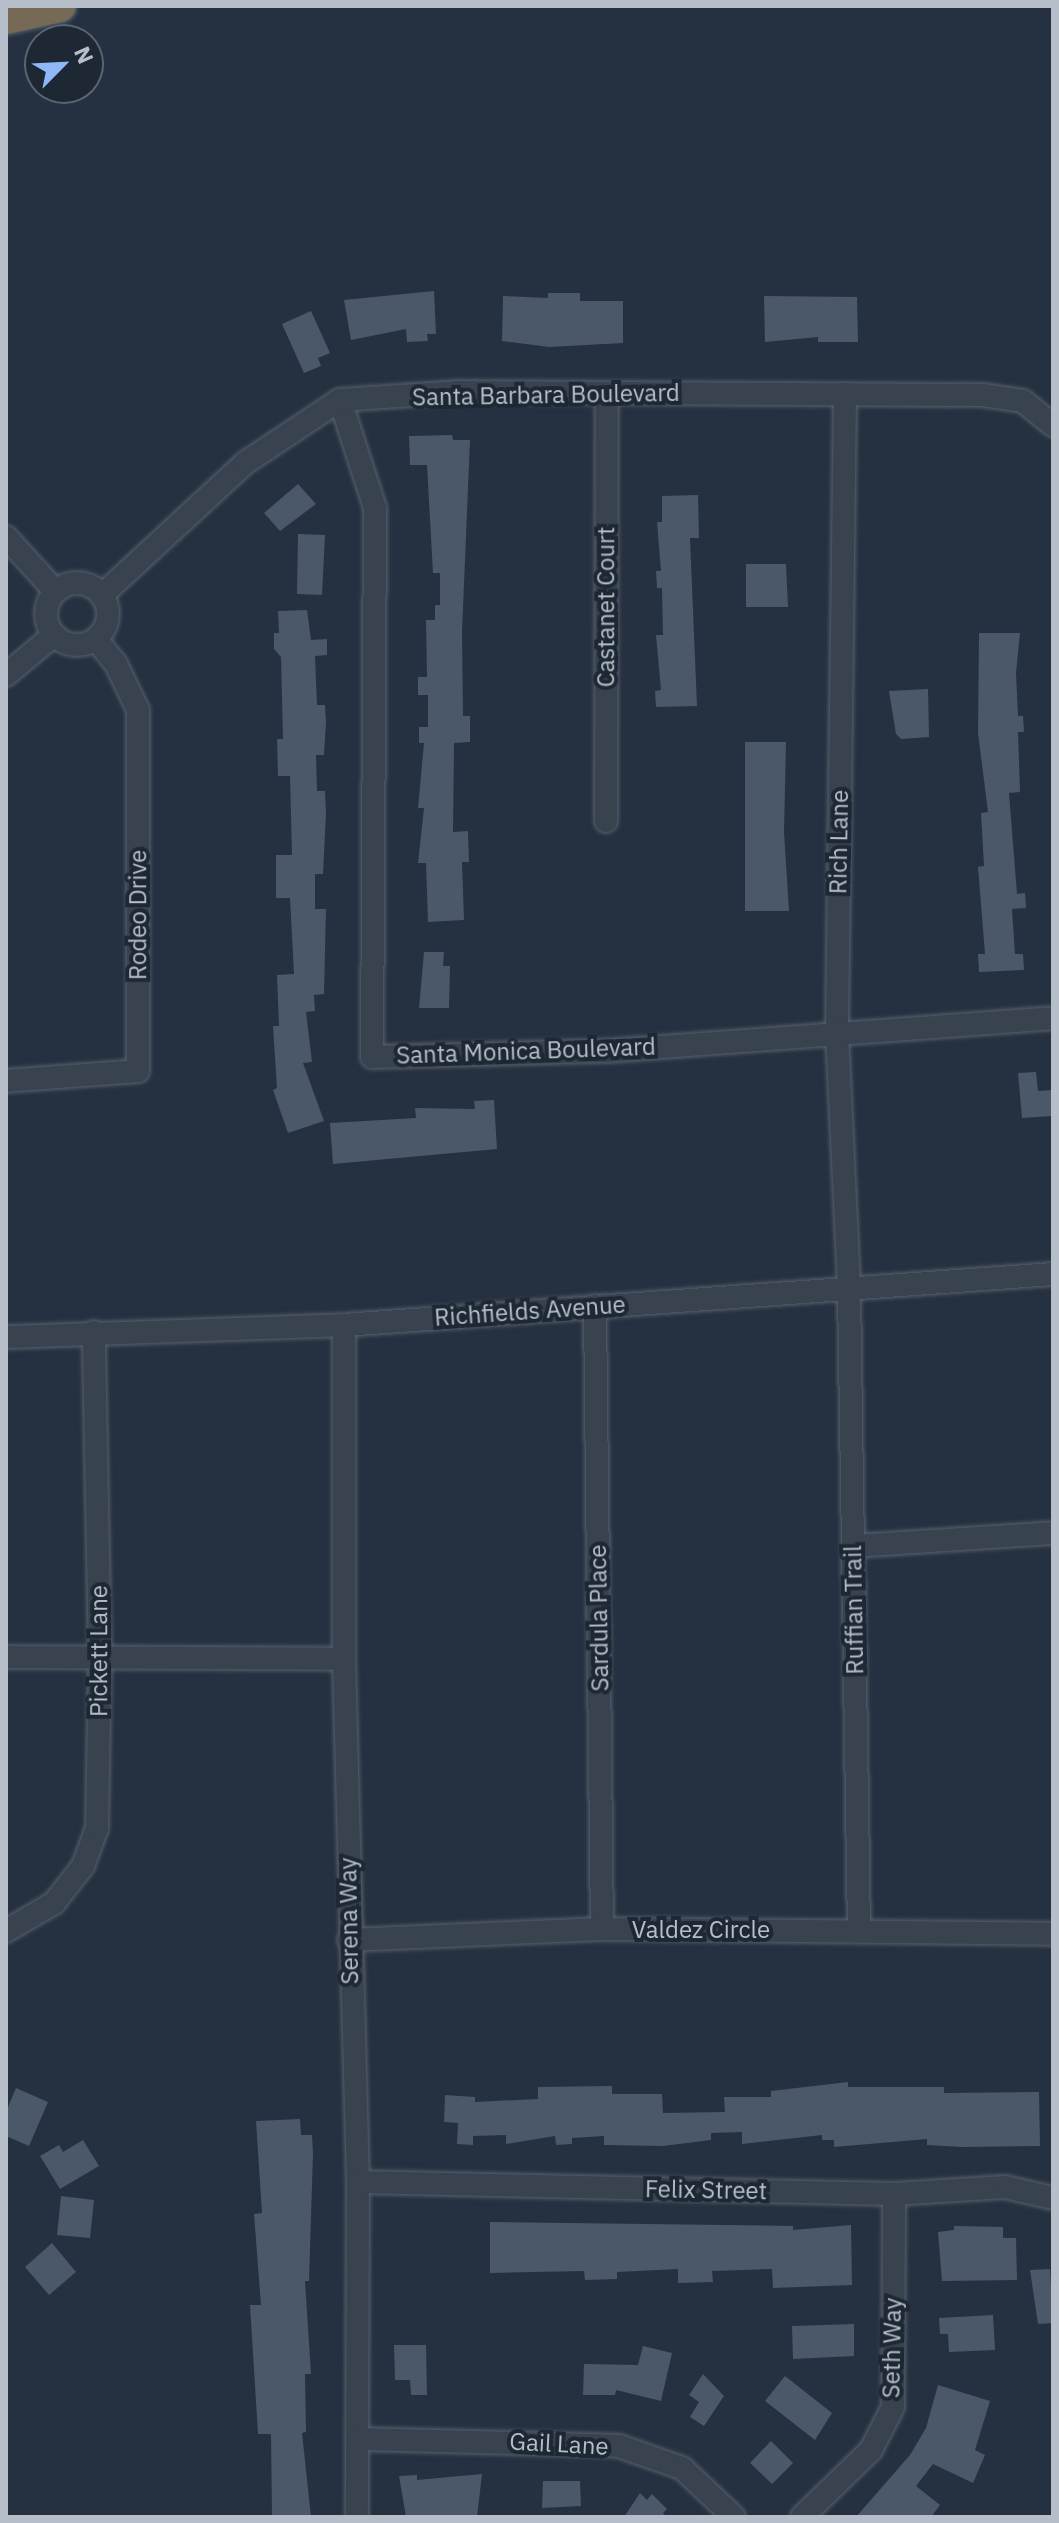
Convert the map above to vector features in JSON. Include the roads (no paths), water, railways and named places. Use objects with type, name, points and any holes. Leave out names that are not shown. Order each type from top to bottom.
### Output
[{"type":"highway","points":[[6,18],[60,6]]},
{"type":"street","name":"Santa Barbara Boulevard","points":[[102,595],[245,463],[340,400],[456,392],[996,397],[1023,401],[1053,425]]},
{"type":"street","name":"Castanet Court","points":[[606,821],[607,393]]},
{"type":"street","name":"Rich Lane","points":[[845,394],[837,1032],[849,1289]]},
{"type":"street","name":"Santa Monica Boulevard","points":[[340,400],[375,508],[372,1057],[607,1051],[1053,1018]]},
{"type":"street","points":[[6,537],[56,592]]},
{"type":"street","points":[[79,583],[102,595],[107,623],[96,639],[69,645],[54,635],[46,608],[56,592],[79,583]]},
{"type":"street","points":[[6,675],[54,635]]},
{"type":"street","name":"Rodeo Drive","points":[[6,1081],[138,1071],[138,710],[116,664],[96,639]]},
{"type":"street","name":"Richfields Avenue","points":[[6,1337],[344,1325],[1053,1274]]},
{"type":"street","name":"Ruffian Trail","points":[[849,1289],[859,1930]]},
{"type":"street","name":"Sardula Place","points":[[595,1306],[602,1929]]},
{"type":"street","name":"Serena Way","points":[[344,1325],[344,1659],[349,1940],[358,2182],[360,2439],[357,2517]]},
{"type":"street","name":"Pickett Lane","points":[[6,1931],[54,1903],[83,1866],[97,1828],[100,1658],[94,1332]]},
{"type":"street","points":[[853,1546],[1053,1533]]},
{"type":"street","points":[[6,1657],[344,1659]]},
{"type":"street","name":"Valdez Circle","points":[[349,1940],[602,1929],[1053,1934]]},
{"type":"street","name":"Felix Street","points":[[358,2182],[894,2194],[1005,2187],[1053,2198]]},
{"type":"street","name":"Seth Way","points":[[802,2517],[871,2450],[893,2407],[894,2194]]},
{"type":"street","name":"Gail Lane","points":[[360,2439],[619,2446],[682,2468],[734,2517]]}]
